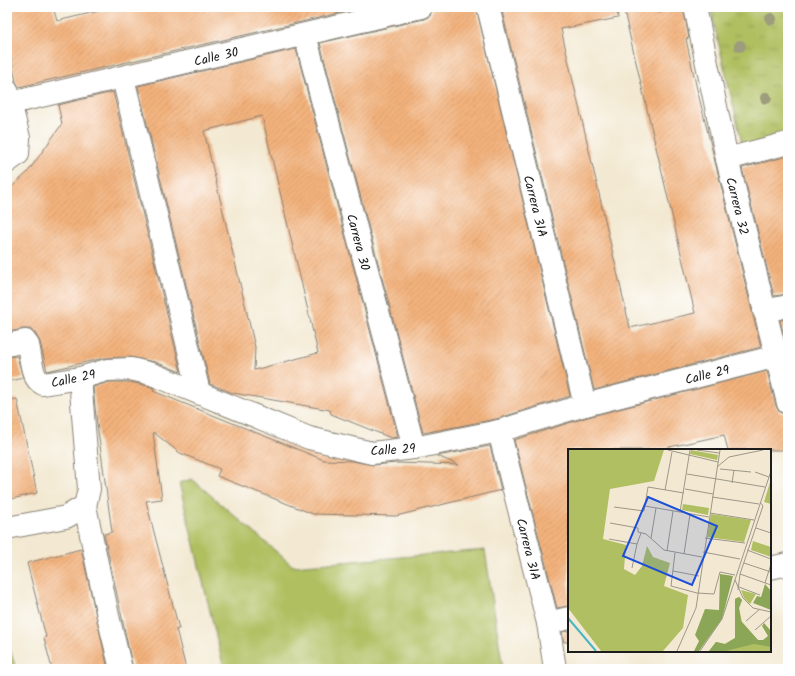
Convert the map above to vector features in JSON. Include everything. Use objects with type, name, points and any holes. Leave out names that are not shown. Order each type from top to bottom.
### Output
[{"type":"street","name":"Calle 30","points":[[9,97],[123,78],[305,35],[378,12],[421,7]]},
{"type":"street","name":"Carrera 31A","points":[[488,7],[585,405]]},
{"type":"street","name":"Carrera 32","points":[[695,7],[727,159],[764,312],[777,356],[788,403]]},
{"type":"street","name":"Carrera 30","points":[[305,35],[414,448]]},
{"type":"street","points":[[123,78],[199,392]]},
{"type":"street","points":[[7,162],[18,154],[19,138],[9,97]]},
{"type":"street","points":[[727,159],[788,143]]},
{"type":"street","points":[[764,312],[788,306]]},
{"type":"street","name":"Calle 29","points":[[14,343],[25,341],[28,345],[35,377],[38,382],[43,384],[80,378],[107,370],[131,369],[152,374],[199,392],[309,438],[372,453],[414,448],[499,431],[585,405],[777,356]]},
{"type":"street","points":[[80,378],[89,489],[85,506],[108,616],[121,669]]},
{"type":"street","name":"Carrera 31A","points":[[499,431],[548,623],[555,669]]},
{"type":"street","points":[[7,528],[66,517],[85,506]]},
{"type":"street","points":[[771,568],[788,564]]},
{"type":"street","points":[[548,623],[568,618]]},
{"type":"green space","points":[[710,7],[788,7],[788,135],[743,147]]},
{"type":"green space","points":[[192,479],[293,566],[485,550],[503,669],[224,669],[179,483]]},
{"type":"green space","points":[[7,640],[16,669],[7,669]]},
{"type":"building","points":[[7,7],[53,7],[57,21],[116,7],[366,7],[19,87],[16,82],[7,39]]},
{"type":"building","points":[[433,7],[476,7],[570,396],[496,419],[423,433],[320,43],[424,19],[430,16]]},
{"type":"building","points":[[501,7],[617,7],[618,18],[561,29],[630,328],[695,313],[623,7],[658,7],[659,13],[683,7],[689,38],[686,39],[696,85],[761,347],[594,390]]},
{"type":"building","points":[[296,49],[398,437],[391,438],[331,414],[330,410],[233,393],[210,384],[138,86]],"holes":[[[262,116],[318,353],[254,370],[255,347],[204,131]]]},
{"type":"building","points":[[113,92],[181,372],[155,362],[130,357],[104,358],[47,371],[40,342],[35,333],[30,329],[7,332],[7,191],[27,173],[62,124],[58,105]]},
{"type":"building","points":[[788,156],[788,294],[774,296],[742,168]]},
{"type":"building","points":[[788,319],[788,351],[780,320]]},
{"type":"building","points":[[17,356],[23,378],[7,382],[7,357]]},
{"type":"building","points":[[767,371],[776,406],[779,412],[788,415],[788,440],[782,441],[784,450],[728,449],[724,435],[661,449],[568,449],[568,606],[557,608],[514,440],[588,417]]},
{"type":"building","points":[[109,382],[130,382],[154,388],[153,391],[324,460],[352,461],[373,465],[397,463],[459,465],[437,456],[490,446],[501,490],[396,516],[313,514],[217,476],[220,469],[180,453],[153,432],[162,499],[146,501],[179,629],[176,629],[186,669],[133,669],[104,534],[112,532],[93,387]]},
{"type":"building","points":[[17,399],[37,493],[7,500],[7,400]]},
{"type":"building","points":[[81,549],[108,669],[52,669],[44,638],[46,637],[27,563]]},
{"type":"building","points":[[568,631],[568,642],[564,642],[562,632]]}]
